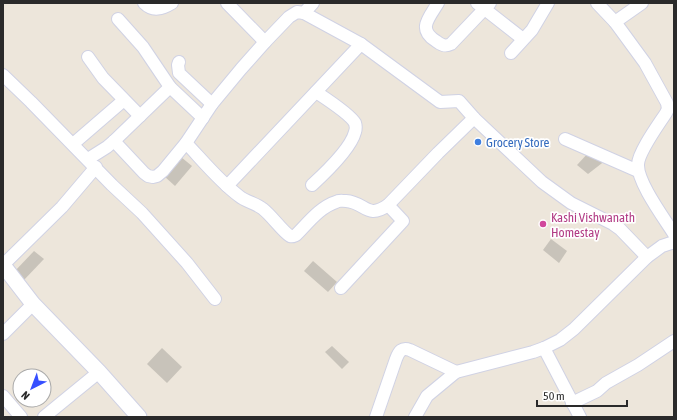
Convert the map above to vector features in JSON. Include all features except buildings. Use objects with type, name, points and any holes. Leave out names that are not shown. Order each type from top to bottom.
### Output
[{"type":"street","points":[[144,3],[150,8],[154,9],[172,3]]},
{"type":"street","points":[[227,3],[265,42]]},
{"type":"street","points":[[304,13],[313,3]]},
{"type":"street","points":[[438,3],[426,24],[426,29],[428,35],[432,39],[445,46],[451,44],[484,5],[523,39]]},
{"type":"street","points":[[511,53],[532,30],[548,3]]},
{"type":"street","points":[[597,3],[616,22],[650,71],[671,111],[641,153],[638,163],[638,171],[645,188],[674,234]]},
{"type":"street","points":[[616,22],[642,3]]},
{"type":"street","points":[[114,141],[144,173],[148,176],[157,176],[163,171],[186,143],[212,104],[265,42],[289,17],[297,12],[304,13],[361,44],[440,102],[459,101],[474,118],[542,182],[571,203],[614,224],[647,258]]},
{"type":"street","points":[[118,19],[144,47],[170,86],[203,118]]},
{"type":"street","points":[[227,186],[361,44]]},
{"type":"street","points":[[88,57],[103,78],[140,116]]},
{"type":"street","points":[[179,62],[179,73],[212,104]]},
{"type":"street","points":[[3,75],[142,213],[187,263],[215,299]]},
{"type":"street","points":[[139,417],[99,372],[33,304],[4,269],[62,207],[92,163],[170,86]]},
{"type":"street","points":[[312,185],[348,146],[356,133],[354,123],[349,117],[316,92]]},
{"type":"street","points":[[73,144],[124,100]]},
{"type":"street","points":[[186,143],[227,186],[241,198],[263,209],[290,236],[293,236],[296,235],[323,209],[338,201],[356,202],[374,212],[388,205],[474,118]]},
{"type":"street","points":[[566,139],[638,171]]},
{"type":"street","points":[[341,288],[403,221],[388,205]]},
{"type":"street","points":[[414,417],[427,396],[456,372],[544,348],[560,340],[574,329],[647,258],[662,246],[674,243]]},
{"type":"street","points":[[3,334],[33,304]]},
{"type":"street","points":[[572,403],[597,391],[606,383],[638,365],[674,341]]},
{"type":"street","points":[[376,417],[396,359],[400,351],[403,349],[406,348],[456,372]]},
{"type":"street","points":[[544,348],[580,417]]},
{"type":"street","points":[[45,417],[99,372]]},
{"type":"street","points":[[3,396],[21,417]]},
{"type":"place","name":"Grocery Store","points":[[478,142]]},
{"type":"place","name":"Kashi Vishwanath Homestay","points":[[543,224]]}]
